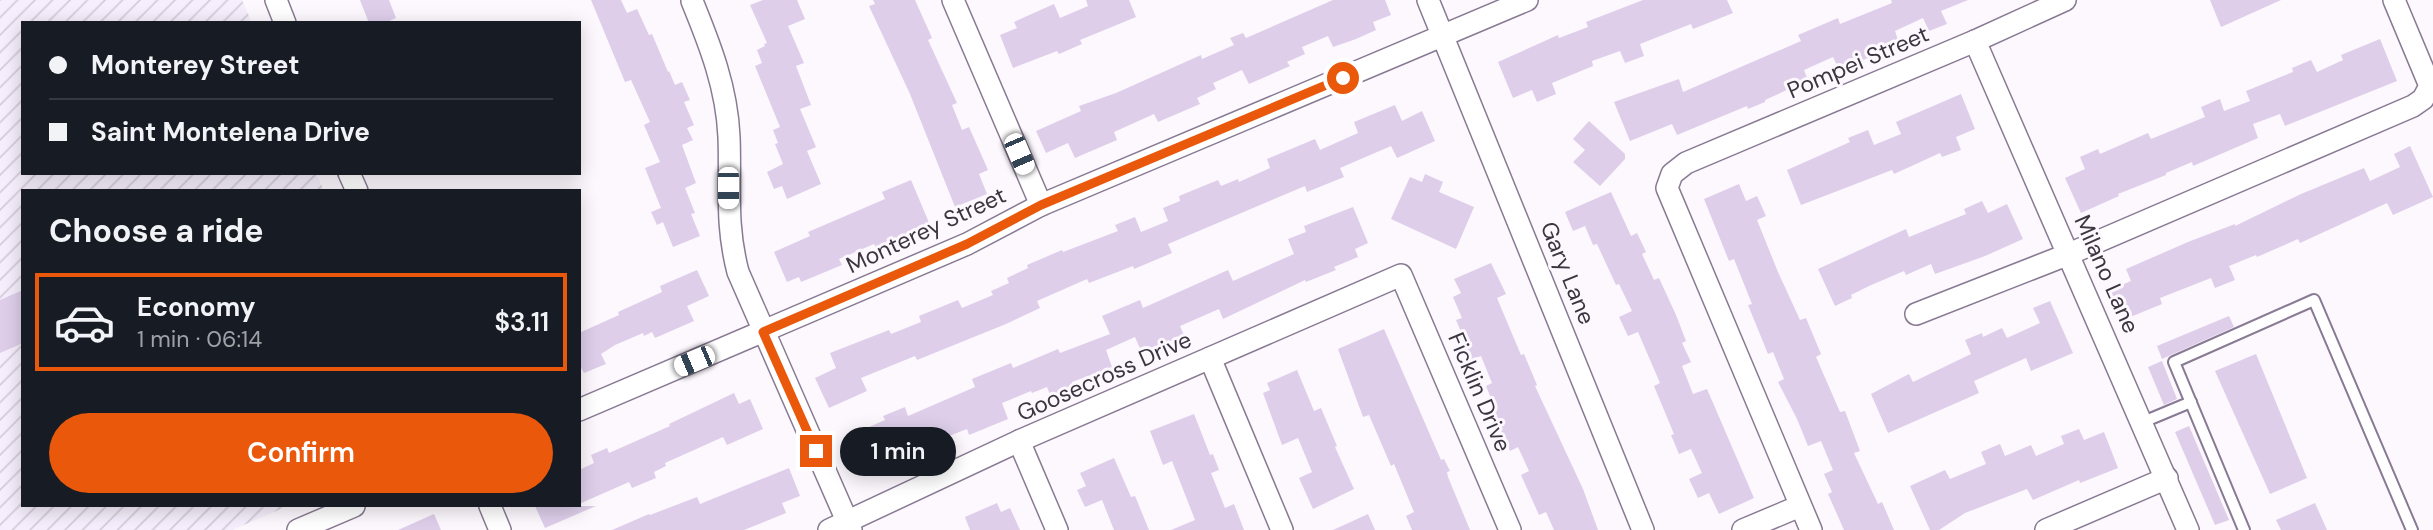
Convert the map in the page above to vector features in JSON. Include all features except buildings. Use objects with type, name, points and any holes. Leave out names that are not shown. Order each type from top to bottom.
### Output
[{"type":"street","points":[[276,0],[284,21]]},
{"type":"street","points":[[954,0],[1041,205]]},
{"type":"street","name":"Gary Lane","points":[[1428,0],[1643,530]]},
{"type":"street","name":"Monterey Street","points":[[581,409],[967,244],[1041,205],[1527,0]]},
{"type":"street","name":"Pompei Street","points":[[1800,506],[1667,188],[1672,174],[1686,163],[1975,41],[2036,4],[2065,0]]},
{"type":"street","points":[[1916,314],[2069,254],[2413,106],[2423,99],[2430,86],[2394,0]]},
{"type":"street","points":[[692,1],[715,60],[723,90],[729,135],[730,242],[738,272],[843,527]]},
{"type":"street","name":"Milano Lane","points":[[1975,41],[2188,530]]},
{"type":"street","name":"Goosecross Drive","points":[[843,527],[1019,441],[1401,275]]},
{"type":"street","name":"Ficklin Drive","points":[[1401,275],[1510,530]]},
{"type":"street","points":[[1210,358],[1282,530]]},
{"type":"street","points":[[1019,441],[1057,530]]},
{"type":"street","points":[[2046,530],[2166,478]]},
{"type":"street","points":[[1743,530],[1800,506],[1811,530]]},
{"type":"street","points":[[490,507],[500,530]]},
{"type":"street","points":[[298,530],[349,516]]},
{"type":"lane","points":[[2244,530],[2174,362],[2314,300],[2412,530]]},
{"type":"lane","points":[[2143,422],[2191,402]]},
{"type":"shaded area","points":[[0,0],[242,0],[251,21],[21,21],[21,175],[317,175],[323,189],[21,189],[21,507],[286,507],[232,530],[0,530]]},
{"type":"route","points":[[816,451],[763,332],[967,244],[1041,205],[1343,78]]}]
